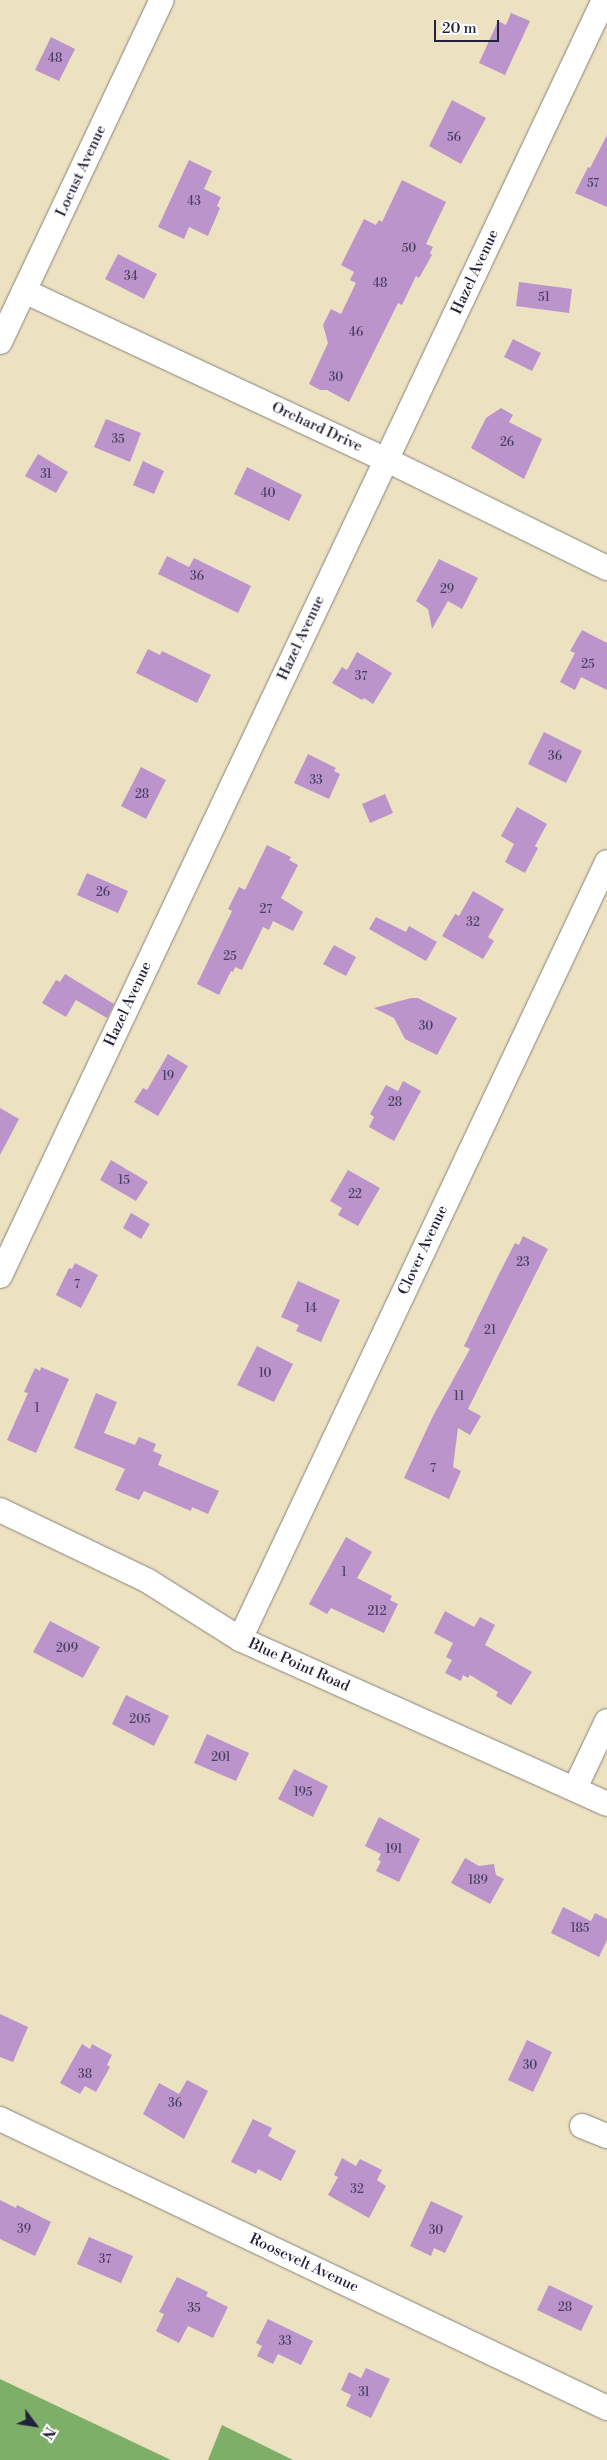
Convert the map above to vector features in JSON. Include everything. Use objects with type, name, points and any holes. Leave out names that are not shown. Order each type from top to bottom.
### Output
[{"type":"street","name":"Locust Avenue","points":[[0,342],[162,0]]},
{"type":"street","name":"Hazel Avenue","points":[[0,1276],[385,459],[604,0]]},
{"type":"street","name":"Orchard Drive","points":[[24,291],[385,459],[607,568]]},
{"type":"street","name":"Clover Avenue","points":[[240,1639],[607,862]]},
{"type":"street","name":"Blue Point Road","points":[[0,1510],[148,1581],[240,1639],[576,1788],[607,1804]]},
{"type":"street","points":[[576,1788],[607,1721]]},
{"type":"street","name":"Roosevelt Avenue","points":[[0,2119],[607,2408]]},
{"type":"street","points":[[582,2126],[607,2136]]},
{"type":"green space","points":[[0,2379],[171,2460],[0,2460]]},
{"type":"green space","points":[[222,2425],[293,2460],[208,2460]]},
{"type":"building","points":[[511,13],[530,21],[505,75],[479,63],[498,21],[506,25]]},
{"type":"building","points":[[51,37],[75,49],[59,81],[35,70]]},
{"type":"building","points":[[452,100],[486,118],[461,164],[429,146]]},
{"type":"building","points":[[607,135],[607,207],[575,193]]},
{"type":"building","points":[[189,160],[212,171],[204,189],[221,197],[217,206],[220,208],[208,236],[189,227],[184,239],[158,227]]},
{"type":"building","points":[[402,180],[446,202],[426,244],[433,247],[430,253],[432,255],[419,278],[416,276],[402,305],[398,303],[349,402],[327,390],[320,390],[309,384],[328,343],[323,325],[331,309],[341,314],[356,283],[350,280],[354,272],[341,265],[364,219],[376,225],[379,220],[382,222]]},
{"type":"building","points":[[118,254],[157,274],[144,299],[105,279]]},
{"type":"building","points":[[519,282],[572,289],[569,313],[516,306]]},
{"type":"building","points":[[513,339],[541,353],[532,371],[504,357]]},
{"type":"building","points":[[501,408],[513,415],[509,422],[542,439],[524,479],[471,448],[486,418]]},
{"type":"building","points":[[106,419],[141,433],[130,462],[94,447]]},
{"type":"building","points":[[38,454],[68,472],[56,493],[25,476]]},
{"type":"building","points":[[143,461],[164,471],[154,494],[133,485]]},
{"type":"building","points":[[247,467],[302,495],[289,521],[234,494]]},
{"type":"building","points":[[167,556],[189,567],[194,558],[251,586],[238,613],[158,574]]},
{"type":"building","points":[[439,559],[478,578],[462,609],[448,601],[432,629],[428,609],[416,601]]},
{"type":"building","points":[[582,630],[607,643],[607,690],[581,677],[575,690],[560,682],[575,653],[570,651]]},
{"type":"building","points":[[148,649],[160,655],[162,651],[211,675],[197,703],[136,673]]},
{"type":"building","points":[[357,652],[392,673],[373,704],[332,683],[342,667],[347,670]]},
{"type":"building","points":[[544,732],[582,751],[566,783],[528,764]]},
{"type":"building","points":[[308,754],[336,768],[334,771],[340,774],[329,799],[294,783]]},
{"type":"building","points":[[141,767],[166,780],[146,819],[121,806]]},
{"type":"building","points":[[385,794],[393,813],[370,823],[362,804]]},
{"type":"building","points":[[517,807],[547,824],[535,846],[538,848],[525,873],[505,862],[514,844],[501,836]]},
{"type":"building","points":[[267,845],[291,857],[289,860],[298,865],[281,898],[303,912],[293,931],[273,921],[269,930],[263,927],[242,970],[235,967],[233,972],[231,971],[219,995],[197,984],[232,911],[228,909],[239,887],[245,890]]},
{"type":"building","points":[[87,873],[128,891],[118,913],[77,895]]},
{"type":"building","points":[[473,891],[504,909],[488,937],[494,941],[483,959],[442,936],[455,914],[459,916]]},
{"type":"building","points":[[376,917],[406,932],[409,926],[437,942],[426,961],[369,929]]},
{"type":"building","points":[[334,945],[356,957],[346,976],[323,964]]},
{"type":"building","points":[[65,974],[114,1004],[107,1018],[76,1000],[66,1017],[42,1003],[56,980],[60,982]]},
{"type":"building","points":[[411,998],[418,998],[457,1018],[437,1055],[405,1039],[394,1018],[374,1008]]},
{"type":"building","points":[[168,1054],[188,1066],[158,1116],[134,1102],[143,1088],[147,1090]]},
{"type":"building","points":[[403,1081],[421,1091],[394,1141],[369,1127],[374,1117],[370,1114],[386,1085],[398,1091]]},
{"type":"building","points":[[0,1108],[19,1119],[0,1155]]},
{"type":"building","points":[[111,1160],[148,1182],[136,1201],[100,1180]]},
{"type":"building","points":[[348,1170],[380,1188],[358,1226],[338,1215],[342,1208],[330,1201]]},
{"type":"building","points":[[131,1213],[150,1224],[141,1239],[123,1228]]},
{"type":"building","points":[[523,1236],[548,1249],[468,1409],[481,1416],[470,1435],[458,1428],[453,1467],[461,1471],[449,1499],[404,1478],[433,1416],[470,1349],[464,1346],[499,1274],[515,1243],[519,1245]]},
{"type":"building","points":[[75,1263],[98,1275],[81,1308],[56,1295],[69,1268],[72,1269]]},
{"type":"building","points":[[298,1281],[340,1300],[321,1342],[296,1331],[299,1325],[281,1317]]},
{"type":"building","points":[[257,1346],[293,1364],[274,1402],[237,1385]]},
{"type":"building","points":[[41,1367],[69,1379],[36,1453],[7,1440],[28,1393],[24,1392],[35,1368],[40,1371]]},
{"type":"building","points":[[96,1393],[117,1402],[104,1433],[135,1445],[139,1437],[156,1444],[153,1451],[162,1455],[158,1465],[219,1491],[208,1514],[192,1507],[191,1511],[144,1491],[139,1500],[115,1490],[125,1469],[74,1448]]},
{"type":"building","points":[[346,1537],[372,1552],[357,1578],[392,1596],[390,1600],[398,1604],[384,1633],[331,1608],[327,1614],[309,1604]]},
{"type":"building","points":[[445,1611],[474,1627],[480,1617],[495,1625],[485,1645],[532,1672],[511,1705],[496,1696],[498,1692],[470,1675],[468,1678],[463,1675],[461,1681],[445,1673],[452,1660],[446,1657],[453,1643],[434,1633]]},
{"type":"building","points":[[50,1621],[100,1647],[83,1678],[33,1652]]},
{"type":"building","points":[[126,1695],[169,1716],[154,1746],[112,1724]]},
{"type":"building","points":[[207,1734],[249,1753],[236,1781],[194,1763]]},
{"type":"building","points":[[294,1769],[328,1786],[313,1817],[278,1799]]},
{"type":"building","points":[[379,1817],[420,1839],[399,1882],[376,1871],[381,1861],[378,1860],[381,1854],[365,1846]]},
{"type":"building","points":[[465,1858],[479,1866],[494,1864],[496,1875],[504,1879],[490,1904],[451,1883]]},
{"type":"building","points":[[563,1907],[591,1921],[595,1913],[607,1919],[607,1940],[599,1957],[551,1933]]},
{"type":"building","points":[[0,2014],[28,2027],[13,2062],[0,2057]]},
{"type":"building","points":[[527,2040],[552,2052],[533,2092],[508,2080]]},
{"type":"building","points":[[82,2044],[90,2049],[92,2044],[112,2055],[107,2065],[110,2067],[96,2092],[85,2086],[80,2094],[60,2083]]},
{"type":"building","points":[[187,2080],[208,2091],[184,2139],[143,2114],[159,2083],[179,2094]]},
{"type":"building","points":[[253,2119],[272,2128],[268,2136],[296,2151],[281,2181],[258,2169],[256,2174],[231,2162]]},
{"type":"building","points":[[342,2158],[356,2166],[360,2159],[382,2170],[377,2180],[386,2186],[369,2218],[328,2195],[338,2177],[334,2175]]},
{"type":"building","points":[[0,2200],[16,2208],[17,2205],[51,2222],[35,2256],[0,2239]]},
{"type":"building","points":[[431,2201],[463,2216],[445,2253],[434,2248],[431,2256],[410,2246]]},
{"type":"building","points":[[89,2237],[133,2256],[121,2283],[77,2264]]},
{"type":"building","points":[[177,2277],[208,2292],[206,2296],[228,2307],[213,2338],[188,2326],[179,2343],[156,2331],[164,2314],[159,2312]]},
{"type":"building","points":[[549,2285],[593,2306],[581,2331],[537,2310]]},
{"type":"building","points":[[268,2319],[313,2341],[301,2365],[278,2354],[273,2364],[257,2356],[262,2346],[256,2343]]},
{"type":"building","points":[[366,2368],[390,2379],[371,2418],[346,2406],[351,2395],[341,2390],[349,2372],[361,2378]]}]
